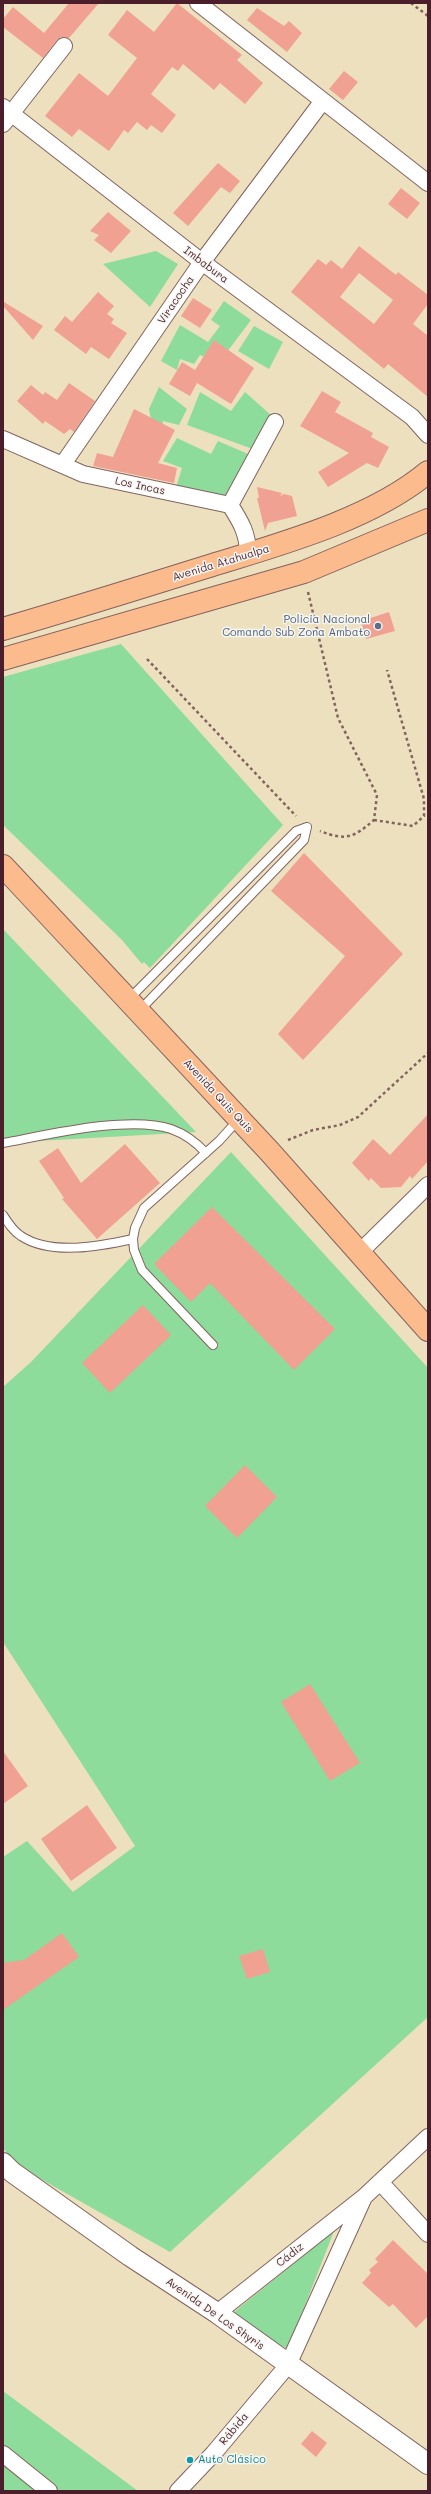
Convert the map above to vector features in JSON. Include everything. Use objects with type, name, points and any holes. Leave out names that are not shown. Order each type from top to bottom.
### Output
[{"type":"main road","name":"Avenida Atahualpa","points":[[3,629],[296,539],[380,504],[408,488],[428,472]]},
{"type":"main road","points":[[3,659],[304,572],[428,520]]},
{"type":"main road","name":"Avenida Quis Quis","points":[[3,866],[270,1152],[428,1330]]},
{"type":"street","points":[[198,3],[322,102],[428,183]]},
{"type":"street","points":[[5,115],[64,46]]},
{"type":"street","name":"Viracocha","points":[[63,464],[202,262],[322,102]]},
{"type":"street","name":"Imbabura","points":[[5,115],[412,417],[428,435]]},
{"type":"street","name":"Imbabura","points":[[412,417],[428,420]]},
{"type":"street","points":[[248,554],[248,540],[244,527],[230,505],[276,422]]},
{"type":"street","name":"Los Incas","points":[[3,440],[63,464],[83,474],[230,505]]},
{"type":"street","points":[[359,1253],[428,1185]]},
{"type":"street","name":"Cádiz","points":[[217,2313],[364,2197],[428,2137]]},
{"type":"street","name":"Avenida De Los Shyris","points":[[6,2172],[217,2313],[428,2464]]},
{"type":"street","points":[[380,2182],[428,2234]]},
{"type":"street","name":"Cádiz","points":[[288,2365],[364,2197]]},
{"type":"street","name":"Rábida","points":[[178,2491],[213,2454],[288,2365]]},
{"type":"street","points":[[3,2454],[49,2491]]},
{"type":"lane","points":[[134,1005],[296,831],[308,827]]},
{"type":"lane","points":[[134,1005],[304,840],[308,827]]},
{"type":"lane","points":[[213,1346],[142,1270],[134,1250],[133,1239],[135,1228],[144,1208],[206,1152],[239,1119]]},
{"type":"lane","points":[[3,1143],[96,1126],[158,1126],[182,1134],[206,1152]]},
{"type":"lane","points":[[3,1215],[13,1230],[21,1236],[55,1246],[100,1247],[133,1239]]},
{"type":"path","points":[[411,3],[428,16]]},
{"type":"path","points":[[147,659],[308,827],[338,838],[358,834],[374,820],[378,795],[338,718],[304,572]]},
{"type":"path","points":[[374,820],[413,826],[424,816],[424,799],[387,670]]},
{"type":"path","points":[[270,1152],[292,1137],[313,1130],[340,1125],[358,1117],[428,1053]]},
{"type":"green space","points":[[156,251],[178,264],[150,307],[103,264]]},
{"type":"green space","points":[[224,301],[251,320],[218,364],[200,355],[194,364],[180,359],[177,370],[161,361],[180,325],[208,342],[220,326],[211,320]]},
{"type":"green space","points":[[254,326],[283,342],[269,369],[238,351]]},
{"type":"green space","points":[[159,387],[187,409],[179,425],[163,421],[162,433],[152,426],[149,409]]},
{"type":"green space","points":[[200,392],[231,411],[245,392],[272,416],[258,451],[187,425]]},
{"type":"green space","points":[[177,438],[211,454],[218,441],[255,457],[235,501],[175,491],[182,468],[163,461]]},
{"type":"green space","points":[[121,644],[283,825],[150,968],[144,962],[142,964],[122,940],[3,825],[3,677]]},
{"type":"green space","points":[[3,929],[196,1132],[3,1143]]},
{"type":"green space","points":[[231,1152],[428,1368],[428,2017],[170,2252],[16,2165],[3,2148],[3,1857],[27,1841],[73,1892],[135,1846],[3,1642],[3,1387],[31,1362]]},
{"type":"green space","points":[[334,2231],[288,2349],[228,2317]]},
{"type":"green space","points":[[3,2391],[138,2491],[3,2491]]},
{"type":"building","points":[[69,3],[99,3],[69,38],[61,37],[57,40],[43,58],[3,27],[3,19],[13,7],[44,33]]},
{"type":"building","points":[[177,3],[242,55],[237,60],[263,83],[245,104],[220,83],[214,90],[183,64],[178,71],[172,67],[151,94],[176,115],[162,133],[151,125],[147,130],[137,122],[128,133],[124,130],[109,151],[79,129],[72,137],[45,116],[79,73],[108,96],[137,58],[108,35],[127,10],[154,32]]},
{"type":"building","points":[[257,8],[284,26],[289,21],[302,33],[287,52],[247,20]]},
{"type":"building","points":[[344,71],[358,82],[343,100],[329,89]]},
{"type":"building","points":[[218,163],[240,181],[230,193],[221,187],[188,226],[173,213]]},
{"type":"building","points":[[401,188],[420,203],[407,219],[388,204]]},
{"type":"building","points":[[108,212],[131,231],[111,253],[94,240],[99,235],[90,231]]},
{"type":"building","points":[[359,246],[396,275],[398,272],[428,295],[428,304],[413,324],[428,336],[428,397],[388,364],[384,369],[291,292],[318,259],[326,265],[331,260],[342,269]],"holes":[[[359,273],[393,300],[374,324],[340,297]]]},
{"type":"building","points":[[98,292],[114,306],[107,314],[114,319],[111,323],[127,333],[109,359],[91,347],[86,354],[54,330],[65,316],[72,322]]},
{"type":"building","points":[[193,298],[212,310],[200,328],[181,316]]},
{"type":"building","points":[[4,302],[43,326],[33,340],[3,306]]},
{"type":"building","points":[[214,340],[254,368],[231,404],[197,383],[190,396],[169,384],[182,362],[195,370]]},
{"type":"building","points":[[69,383],[95,401],[74,432],[70,429],[64,434],[45,421],[43,424],[17,401],[31,385],[43,395],[45,392],[57,400]]},
{"type":"building","points":[[322,391],[341,402],[335,412],[373,433],[371,437],[389,447],[378,468],[367,463],[328,487],[318,472],[349,453],[300,426]]},
{"type":"building","points":[[134,409],[175,430],[158,463],[177,468],[174,483],[93,466],[97,453],[113,457]]},
{"type":"building","points":[[257,487],[282,493],[280,496],[284,494],[292,496],[297,516],[268,523],[265,531],[257,498],[259,498]]},
{"type":"building","name":"Policia Nacional Comando Sub Zona Ambato","points":[[389,612],[395,631],[366,639],[361,621]]},
{"type":"building","points":[[304,853],[403,954],[303,1060],[278,1034],[345,956],[271,891]]},
{"type":"building","points":[[428,1114],[428,1161],[412,1179],[410,1176],[401,1187],[381,1188],[371,1178],[369,1181],[352,1163],[373,1139],[390,1155]]},
{"type":"building","points":[[125,1144],[160,1183],[97,1239],[62,1199],[64,1198],[39,1161],[58,1148],[81,1183]]},
{"type":"building","points":[[212,1207],[335,1329],[294,1370],[210,1283],[191,1302],[154,1264]]},
{"type":"building","points":[[143,1305],[171,1335],[110,1393],[82,1363]]},
{"type":"building","points":[[245,1465],[277,1497],[237,1538],[205,1506]]},
{"type":"building","points":[[310,1684],[360,1763],[330,1781],[281,1702]]},
{"type":"building","points":[[3,1751],[28,1786],[3,1804]]},
{"type":"building","points":[[87,1805],[117,1848],[71,1881],[41,1839]]},
{"type":"building","points":[[62,1933],[79,1957],[3,2010],[3,1963],[24,1960]]},
{"type":"building","points":[[263,1949],[270,1972],[247,1979],[239,1956]]},
{"type":"building","points":[[393,2240],[428,2274],[428,2316],[416,2328],[393,2304],[389,2307],[362,2283],[371,2273],[369,2270],[378,2262],[375,2259]]},
{"type":"building","points":[[312,2431],[327,2443],[316,2457],[301,2444]]},
{"type":"place","name":"Policia Nacional Comando Sub Zona Ambato","points":[[378,626]]},
{"type":"place","name":"Auto Clásico","points":[[190,2460]]}]
